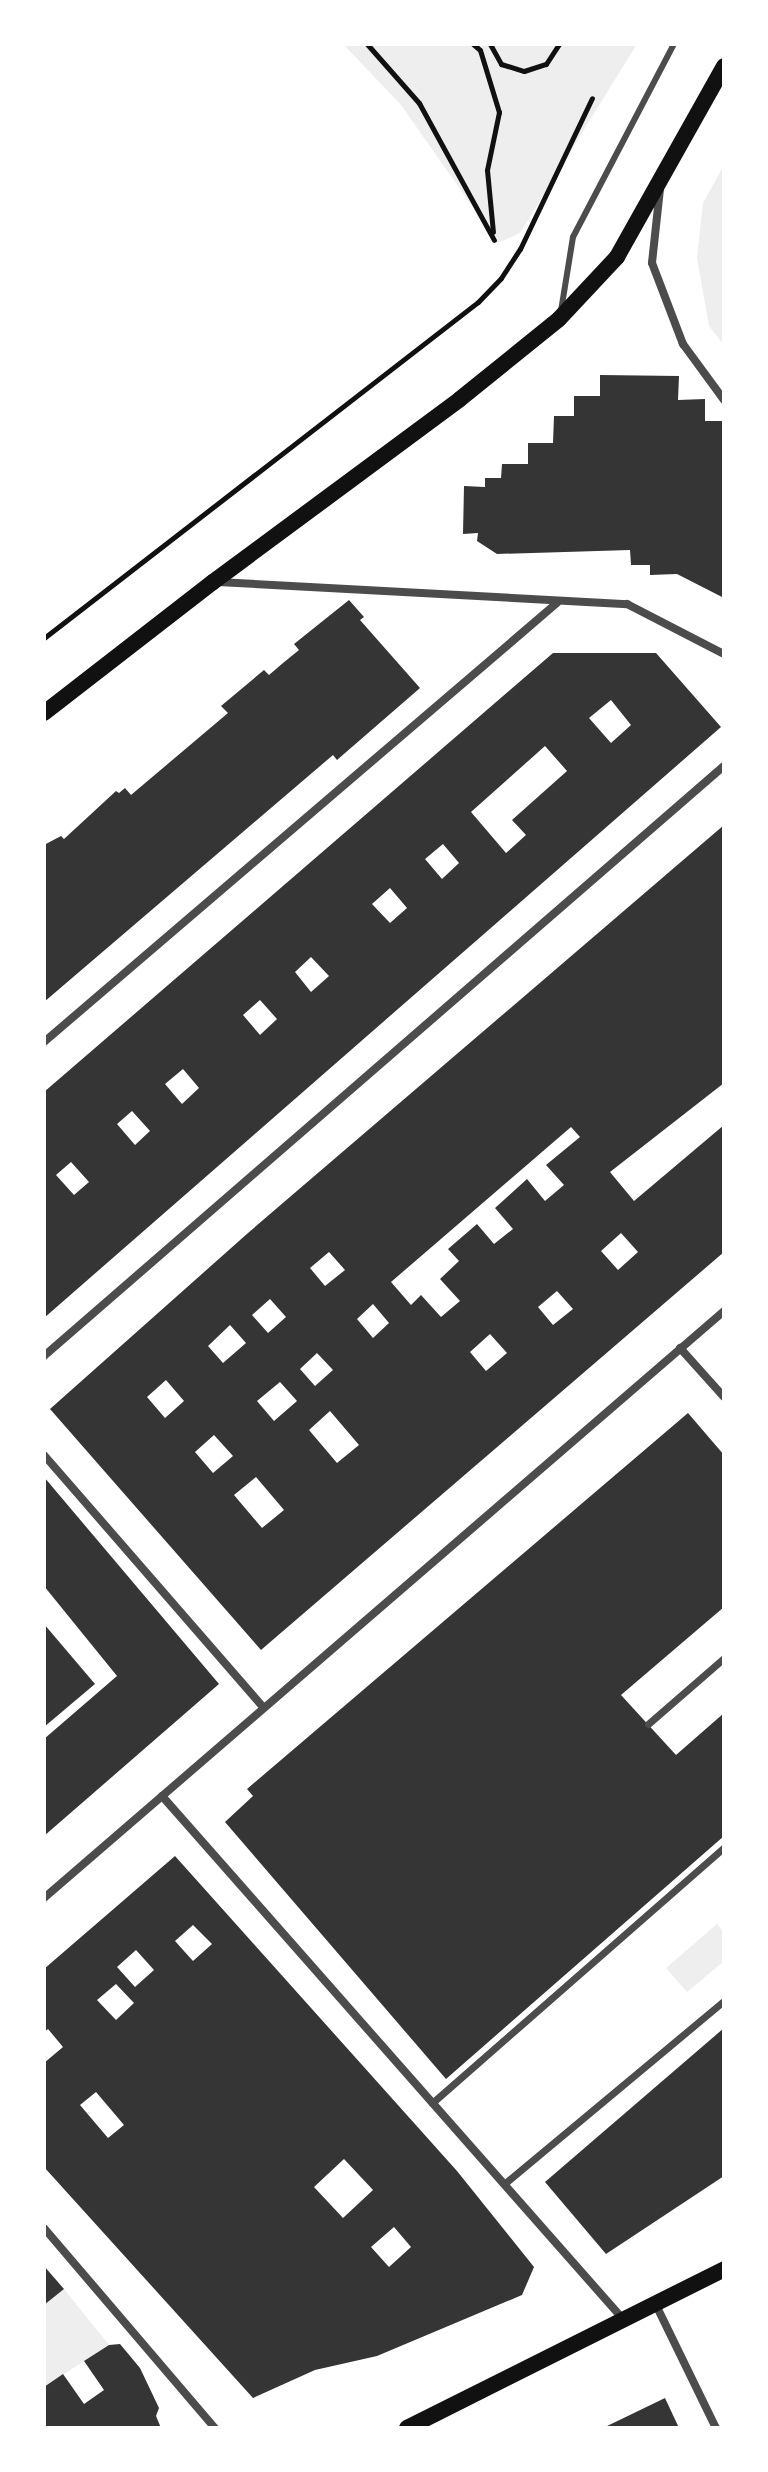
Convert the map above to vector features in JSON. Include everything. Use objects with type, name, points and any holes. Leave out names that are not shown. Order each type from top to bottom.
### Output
[{"type":"main road","points":[[44,713],[213,582],[460,399],[559,319],[617,257],[661,184],[724,66]]},
{"type":"main road","points":[[407,2428],[724,2269]]},
{"type":"street","points":[[661,184],[652,263],[683,344],[724,400]]},
{"type":"street","points":[[213,582],[557,603],[627,604],[724,654]]},
{"type":"street","points":[[44,1042],[557,603]]},
{"type":"street","points":[[44,1356],[724,766]]},
{"type":"street","points":[[44,1898],[724,1311]]},
{"type":"street","points":[[680,1348],[724,1397]]},
{"type":"street","points":[[44,1455],[263,1707]]},
{"type":"street","points":[[648,1724],[724,1658]]},
{"type":"street","points":[[162,1796],[623,2320]]},
{"type":"street","points":[[432,2103],[724,1847]]},
{"type":"street","points":[[504,2184],[724,2001]]},
{"type":"street","points":[[44,2228],[215,2428]]},
{"type":"street","points":[[656,2305],[716,2428]]},
{"type":"lane","points":[[559,319],[573,237],[674,44]]},
{"type":"path","points":[[367,44],[419,103],[494,240],[487,170],[499,112],[480,50],[473,44]]},
{"type":"path","points":[[480,50],[490,45],[501,64],[524,71],[546,64],[559,44]]},
{"type":"path","points":[[44,638],[478,302],[501,278],[520,249],[592,98]]},
{"type":"shaded area","points":[[343,44],[637,44],[520,233],[498,243],[401,105]]},
{"type":"shaded area","points":[[724,165],[724,345],[709,326],[697,258],[703,203]]},
{"type":"shaded area","points":[[717,1924],[724,1933],[724,1961],[687,1992],[666,1968]]},
{"type":"shaded area","points":[[64,2289],[109,2345],[44,2387],[44,2305]]},
{"type":"building","points":[[600,375],[679,376],[678,400],[705,399],[705,421],[724,421],[724,598],[677,574],[650,575],[650,565],[631,565],[630,550],[497,554],[477,541],[478,533],[463,534],[464,486],[485,487],[485,478],[501,478],[502,464],[528,464],[528,443],[553,443],[554,416],[574,416],[574,396],[600,396]]},
{"type":"building","points":[[349,600],[364,617],[360,620],[420,688],[337,760],[333,755],[44,1002],[44,845],[61,836],[64,839],[116,791],[119,793],[125,788],[131,795],[228,713],[221,706],[264,670],[269,675],[299,650],[294,644]]},
{"type":"building","points":[[553,653],[656,653],[721,727],[44,1318],[44,1092]],"holes":[[[611,700],[631,725],[611,743],[589,718]],[[545,746],[567,771],[512,820],[526,835],[506,853],[471,812]],[[443,844],[459,863],[442,879],[425,859]],[[390,888],[407,908],[390,923],[372,904]],[[311,957],[329,976],[311,992],[295,972]],[[260,1000],[277,1019],[260,1035],[243,1015]],[[183,1069],[199,1088],[182,1104],[165,1084]],[[132,1111],[150,1131],[135,1145],[117,1124]],[[71,1162],[89,1182],[74,1195],[56,1175]]]},
{"type":"building","points":[[724,825],[724,1083],[610,1172],[634,1201],[724,1125],[724,1252],[261,1650],[50,1409],[248,1233]],"holes":[[[571,1127],[580,1137],[546,1165],[564,1185],[545,1201],[527,1179],[495,1208],[513,1229],[494,1244],[477,1224],[448,1249],[459,1261],[440,1279],[460,1301],[441,1317],[421,1295],[411,1305],[391,1282]],[[621,1233],[638,1252],[618,1270],[601,1251]],[[329,1252],[345,1270],[325,1286],[310,1268]],[[557,1291],[573,1309],[553,1325],[538,1307]],[[270,1299],[286,1317],[268,1333],[252,1315]],[[373,1304],[389,1323],[373,1338],[357,1319]],[[230,1325],[246,1343],[223,1363],[208,1346]],[[490,1334],[507,1353],[486,1371],[470,1352]],[[317,1353],[333,1370],[315,1386],[300,1369]],[[166,1380],[184,1401],[165,1418],[147,1397]],[[280,1382],[297,1401],[274,1421],[257,1401]],[[330,1411],[359,1445],[337,1463],[309,1430]],[[214,1435],[233,1456],[213,1473],[195,1452]],[[256,1477],[284,1510],[262,1528],[234,1495]]]},
{"type":"building","points":[[688,1413],[724,1455],[724,1607],[621,1695],[676,1755],[724,1713],[724,1836],[446,2079],[225,1822],[253,1796],[247,1789]]},
{"type":"building","points":[[44,1477],[219,1684],[44,1836],[44,1739],[117,1676],[44,1586]]},
{"type":"building","points":[[44,1624],[95,1684],[44,1727]]},
{"type":"building","points":[[175,1856],[457,2171],[534,2267],[522,2295],[377,2356],[315,2370],[253,2398],[44,2167],[44,2063],[63,2047],[48,2029],[44,2032],[44,1969]],"holes":[[[193,1925],[212,1944],[193,1961],[175,1941]],[[136,1950],[154,1970],[135,1987],[117,1967]],[[116,1984],[134,2003],[116,2020],[97,2000]],[[96,2092],[124,2125],[108,2138],[80,2105]],[[344,2159],[373,2190],[343,2218],[314,2187]],[[394,2227],[411,2247],[389,2267],[371,2247]]]},
{"type":"building","points":[[724,2028],[724,2176],[606,2254],[545,2182]]},
{"type":"building","points":[[44,2266],[64,2289],[44,2305]]},
{"type":"building","points":[[120,2344],[140,2368],[159,2408],[156,2416],[161,2428],[44,2428],[44,2387],[63,2374],[84,2404],[104,2390],[84,2361],[109,2345]]},
{"type":"building","points":[[665,2398],[679,2428],[603,2428]]}]
